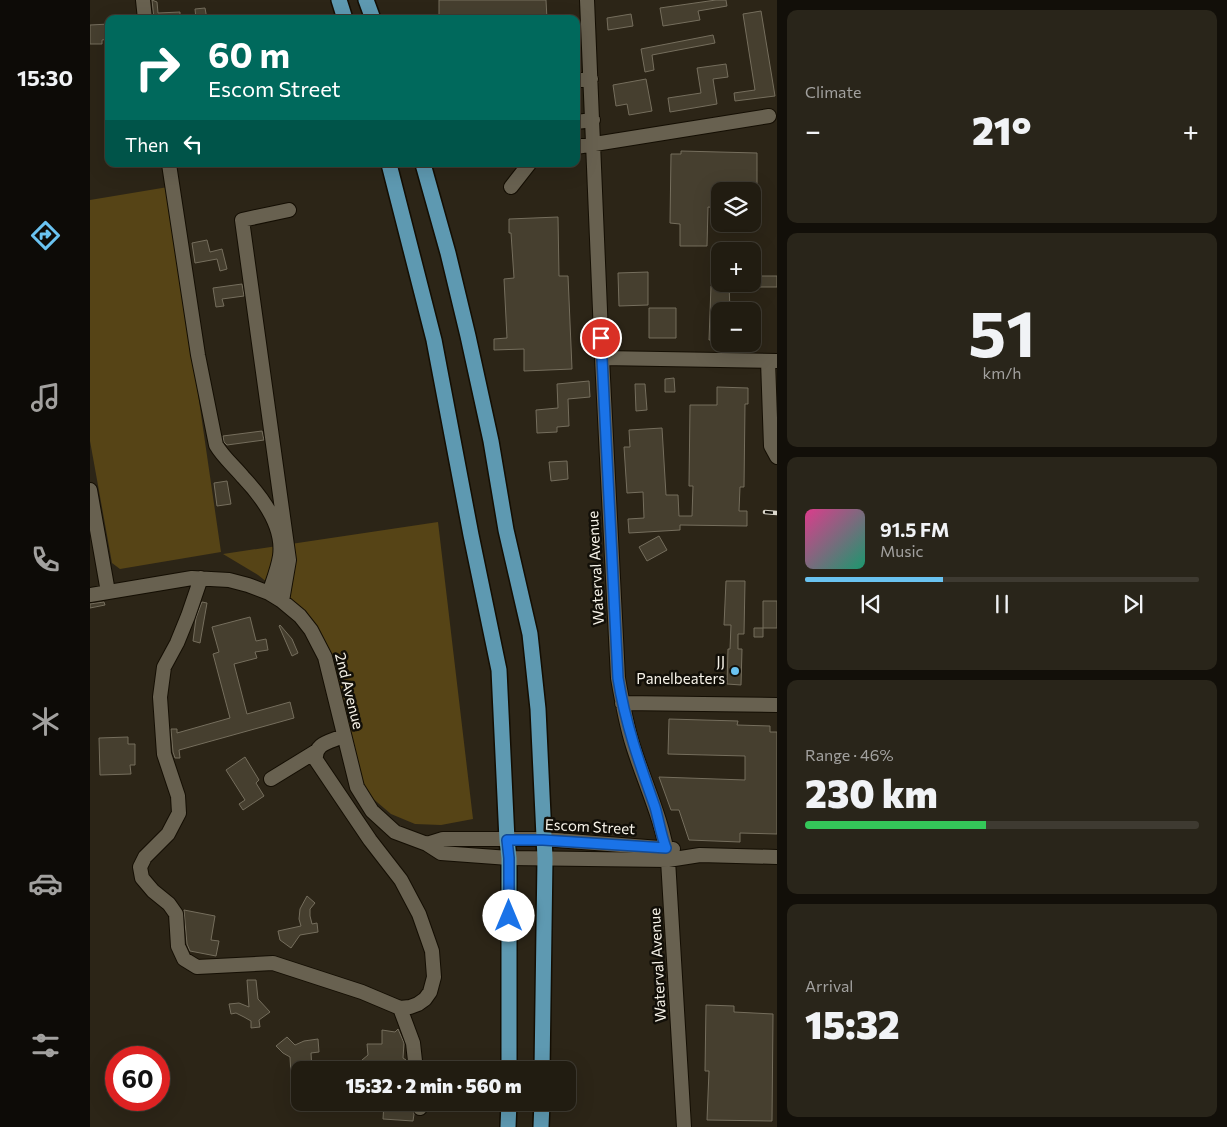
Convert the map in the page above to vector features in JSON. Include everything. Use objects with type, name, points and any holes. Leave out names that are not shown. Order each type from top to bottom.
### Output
[{"type":"main road","points":[[339,0],[344,15]]},
{"type":"main road","points":[[366,0],[372,15]]},
{"type":"main road","points":[[390,167],[434,340],[499,670],[509,858],[509,1061]]},
{"type":"main road","points":[[424,167],[448,253],[468,336],[506,530],[530,634],[538,709],[545,858],[542,1061]]},
{"type":"main road","points":[[508,1127],[509,1111]]},
{"type":"main road","points":[[542,1111],[542,1127]]},
{"type":"street","points":[[143,0],[145,15]]},
{"type":"street","name":"Waterval Avenue","points":[[587,0],[582,34],[591,79],[602,358],[618,678],[622,703],[633,745],[660,822],[667,854],[684,1127]]},
{"type":"street","points":[[580,80],[591,79]]},
{"type":"street","points":[[580,147],[769,116]]},
{"type":"street","points":[[580,122],[592,120]]},
{"type":"street","points":[[169,167],[198,356],[216,444],[221,454],[248,482],[268,510],[281,543],[280,557],[269,593]]},
{"type":"street","points":[[511,187],[527,167]]},
{"type":"street","points":[[282,601],[289,560],[242,220],[289,210]]},
{"type":"street","points":[[602,358],[772,361],[773,416],[770,446],[777,457]]},
{"type":"street","points":[[90,490],[108,592]]},
{"type":"street","points":[[201,578],[177,643],[164,667],[160,697],[164,754],[178,796],[179,813],[168,834],[145,857],[140,867],[142,878],[153,891],[169,904],[176,914],[178,946],[184,959],[197,967],[273,963],[362,992],[400,1008],[418,1004],[430,992],[434,977],[432,951],[419,914],[401,880],[320,769],[315,752]]},
{"type":"street","name":"2nd Avenue","points":[[90,595],[201,578],[229,580],[248,585],[269,593],[282,601],[300,616],[312,630],[325,657],[357,788],[372,811],[395,832],[427,844],[442,853],[509,858]]},
{"type":"street","points":[[622,703],[777,706]]},
{"type":"street","points":[[271,779],[315,752],[318,747],[343,736]]},
{"type":"street","points":[[427,844],[443,839],[507,840]]},
{"type":"street","name":"Escom Street","points":[[507,840],[543,840],[667,854]]},
{"type":"street","name":"Escom Street","points":[[509,858],[667,854],[777,857]]},
{"type":"street","points":[[400,1008],[413,1043],[415,1061]]},
{"type":"shaded area","points":[[168,187],[221,552],[120,569],[112,563],[90,441],[90,200]]},
{"type":"shaded area","points":[[438,522],[473,819],[441,825],[415,824],[391,814],[371,797],[358,776],[320,643],[286,597],[258,575],[223,554]]},
{"type":"building","points":[[152,0],[157,2],[158,13],[180,12],[180,15],[154,15]]},
{"type":"building","points":[[439,0],[546,0],[547,15],[439,15]]},
{"type":"building","points":[[726,0],[727,6],[698,11],[700,20],[663,26],[660,8]]},
{"type":"building","points":[[205,8],[206,15],[196,15],[195,9]]},
{"type":"building","points":[[761,11],[775,96],[735,101],[734,93],[755,90],[743,14]]},
{"type":"building","points":[[631,14],[633,26],[608,30],[607,18]]},
{"type":"building","points":[[105,24],[105,40],[102,40],[102,44],[90,44],[90,25]]},
{"type":"building","points":[[713,35],[715,43],[652,55],[654,70],[645,72],[641,49]]},
{"type":"building","points":[[726,64],[728,77],[713,79],[717,104],[670,112],[668,98],[701,93],[697,68]]},
{"type":"building","points":[[646,79],[652,111],[629,115],[627,104],[616,106],[613,85]]},
{"type":"building","points":[[681,151],[757,153],[757,182],[711,182],[711,207],[708,207],[707,246],[680,246],[680,224],[670,223],[671,154],[681,154]]},
{"type":"building","points":[[558,217],[559,276],[568,276],[572,369],[524,371],[524,349],[494,350],[494,339],[507,338],[504,279],[514,278],[509,219]]},
{"type":"building","points":[[207,240],[210,252],[222,249],[227,269],[220,271],[217,259],[195,263],[192,243]]},
{"type":"building","points":[[648,272],[648,305],[619,306],[618,273]]},
{"type":"building","points":[[761,276],[777,276],[777,287],[761,287]]},
{"type":"building","points":[[242,284],[244,296],[222,299],[224,306],[216,307],[213,288]]},
{"type":"building","points":[[711,286],[711,292],[729,292],[730,302],[711,302],[711,340],[709,340]]},
{"type":"building","points":[[649,308],[676,308],[676,338],[649,338]]},
{"type":"building","points":[[674,378],[675,392],[665,392],[665,379]]},
{"type":"building","points":[[589,381],[590,397],[568,399],[569,426],[557,427],[557,432],[537,433],[536,410],[558,408],[557,384]]},
{"type":"building","points":[[635,384],[645,384],[647,410],[636,411]]},
{"type":"building","points":[[717,387],[748,388],[748,404],[745,404],[744,487],[740,487],[739,511],[747,511],[747,526],[680,525],[680,530],[629,533],[628,519],[644,518],[643,492],[627,493],[624,447],[630,447],[629,430],[662,428],[666,495],[678,495],[679,516],[692,516],[693,486],[689,486],[690,405],[717,405]]},
{"type":"building","points":[[262,431],[264,440],[227,445],[224,442],[223,436]]},
{"type":"building","points":[[567,461],[568,479],[551,481],[549,462]]},
{"type":"building","points":[[227,481],[231,504],[217,506],[214,483]]},
{"type":"building","points":[[659,536],[667,550],[647,561],[639,547]]},
{"type":"building","points":[[726,581],[745,581],[744,634],[738,634],[738,649],[742,649],[741,685],[727,684],[731,625],[724,625]]},
{"type":"building","points":[[763,601],[777,601],[777,628],[763,628]]},
{"type":"building","points":[[104,602],[105,605],[90,608],[90,604]]},
{"type":"building","points":[[202,602],[207,603],[200,643],[193,641],[196,618]]},
{"type":"building","points":[[250,617],[256,641],[266,639],[268,650],[255,652],[257,658],[234,664],[247,714],[290,702],[294,718],[179,750],[180,758],[175,758],[171,729],[177,729],[177,733],[230,718],[213,654],[219,652],[212,627]]},
{"type":"building","points":[[280,625],[292,639],[298,653],[292,656]]},
{"type":"building","points":[[754,628],[763,628],[763,637],[754,637]]},
{"type":"building","points":[[669,719],[738,721],[737,725],[770,726],[770,732],[777,732],[777,834],[740,833],[740,842],[689,840],[679,810],[671,810],[659,777],[745,780],[745,756],[668,754]]},
{"type":"building","points":[[128,737],[128,744],[135,744],[135,765],[130,765],[131,774],[100,775],[99,738]]},
{"type":"building","points":[[245,757],[259,780],[256,783],[264,796],[243,810],[239,804],[245,800],[226,770]]},
{"type":"building","points":[[307,896],[315,903],[310,909],[310,916],[312,924],[317,923],[318,932],[300,935],[291,948],[280,940],[278,931],[301,926],[299,919],[300,909]]},
{"type":"building","points":[[184,910],[215,916],[211,940],[219,941],[216,956],[190,951],[187,944]]},
{"type":"building","points":[[247,980],[256,980],[258,999],[270,1012],[259,1020],[260,1027],[251,1028],[251,1021],[236,1013],[231,1014],[229,1004],[239,1003],[249,1007]]},
{"type":"building","points":[[706,1005],[734,1006],[734,1012],[773,1014],[772,1121],[707,1120],[709,1071],[705,1071]]},
{"type":"building","points":[[398,1029],[404,1043],[403,1058],[405,1061],[363,1061],[368,1055],[367,1044],[382,1044],[382,1030],[395,1032]]},
{"type":"building","points":[[287,1037],[295,1045],[304,1041],[318,1039],[319,1052],[311,1053],[311,1061],[291,1061],[291,1075],[290,1057],[276,1046]]},
{"type":"building","points":[[384,1111],[413,1111],[414,1114],[413,1121],[383,1119]]},
{"type":"railway","points":[[765,512],[777,513]]},
{"type":"place","name":"JJ Panelbeaters","points":[[735,671]]},
{"type":"route","points":[[509,916],[509,858],[507,840],[543,840],[666,848],[660,822],[625,718],[618,678],[601,338]]}]
